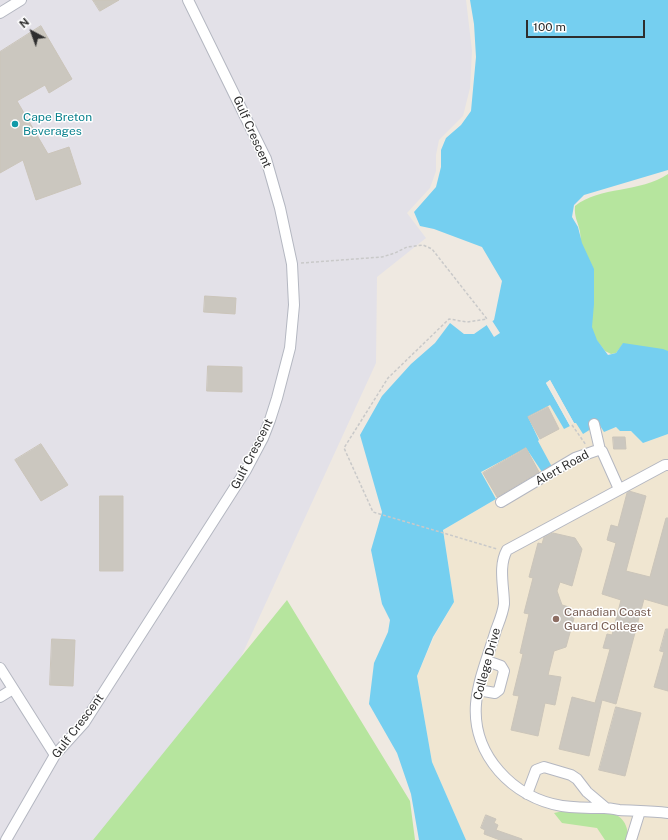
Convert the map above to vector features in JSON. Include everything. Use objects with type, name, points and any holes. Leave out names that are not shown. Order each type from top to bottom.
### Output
[{"type":"street","points":[[0,13],[21,0]]},
{"type":"street","name":"Gulf Crescent","points":[[6,840],[55,755],[84,723],[234,491],[263,438],[277,398],[290,348],[294,305],[292,264],[280,208],[266,159],[188,0]]},
{"type":"street","points":[[594,424],[595,450]]},
{"type":"street","name":"Alert Road","points":[[501,502],[575,458],[595,450],[619,489]]},
{"type":"street","points":[[619,489],[644,475],[668,465]]},
{"type":"street","name":"College Drive","points":[[619,489],[582,511],[510,547],[507,550],[503,572],[504,606],[478,690],[476,704],[479,732],[492,762],[503,776],[527,794],[542,801],[564,806],[668,813]]},
{"type":"street","points":[[478,690],[495,693],[499,690],[504,671],[501,666],[487,661]]},
{"type":"street","points":[[0,668],[55,755]]},
{"type":"street","points":[[0,697],[13,689]]},
{"type":"street","points":[[527,794],[536,770],[544,767],[571,775],[577,779],[587,792],[606,808]]},
{"type":"street","points":[[631,840],[640,811]]},
{"type":"path","points":[[292,264],[382,257],[407,247],[423,245],[432,249],[487,319],[467,322],[449,319],[388,378],[344,448],[373,512],[464,539]]},
{"type":"path","points":[[572,425],[595,450]]},
{"type":"shaded area","points":[[0,0],[466,0],[472,51],[470,88],[463,116],[439,140],[436,155],[436,171],[430,188],[407,213],[426,238],[377,277],[376,363],[157,840],[0,840]]},
{"type":"shaded area","name":"Canadian Coast Guard College","points":[[550,380],[576,423],[597,424],[610,428],[618,428],[620,431],[631,431],[643,443],[668,434],[668,840],[466,840],[432,762],[417,676],[434,637],[454,602],[443,530],[496,499],[481,472],[526,447],[542,472],[539,440],[528,417],[551,404],[564,429],[546,383]]},
{"type":"green space","points":[[668,174],[668,354],[623,344],[616,353],[611,354],[605,351],[591,333],[580,232],[575,206],[596,195],[645,184]]},
{"type":"green space","points":[[287,600],[410,801],[415,840],[93,840]]},
{"type":"green space","points":[[568,810],[614,814],[623,820],[628,832],[628,838],[627,840],[605,840],[597,828],[562,823],[554,813]]},
{"type":"water","points":[[470,0],[668,0],[668,170],[584,195],[574,205],[572,217],[578,227],[582,243],[594,269],[594,304],[592,327],[597,340],[608,355],[616,353],[623,343],[668,351],[668,434],[643,443],[631,431],[620,431],[616,427],[604,432],[599,424],[583,434],[576,423],[574,423],[550,380],[546,383],[570,426],[564,429],[550,405],[528,417],[539,440],[538,441],[552,467],[542,472],[526,448],[481,472],[496,499],[443,530],[454,602],[433,637],[417,676],[432,762],[466,840],[419,840],[411,794],[397,753],[369,704],[374,663],[388,632],[390,620],[382,604],[371,550],[382,512],[360,435],[382,396],[411,364],[435,343],[450,323],[464,334],[474,334],[494,320],[502,281],[482,247],[434,229],[420,226],[414,212],[436,187],[441,167],[441,150],[446,138],[461,125],[471,111],[476,57],[474,24]]},
{"type":"pier","points":[[491,319],[500,333],[494,337],[486,324]]},
{"type":"pier","points":[[550,380],[574,423],[572,424],[549,383],[571,425],[570,426],[546,383]]},
{"type":"building","points":[[93,0],[119,0],[100,11]]},
{"type":"building","points":[[41,26],[72,79],[49,93],[45,85],[17,101],[48,154],[69,147],[81,184],[36,200],[23,160],[0,173],[0,52]]},
{"type":"building","points":[[205,296],[236,298],[235,314],[204,312]]},
{"type":"building","points":[[208,366],[242,367],[242,392],[207,391]]},
{"type":"building","points":[[548,407],[559,429],[540,439],[528,417]]},
{"type":"building","points":[[613,437],[625,437],[626,449],[614,449]]},
{"type":"building","points":[[41,444],[68,485],[41,501],[15,460]]},
{"type":"building","points":[[526,448],[539,472],[497,497],[483,473]]},
{"type":"building","points":[[629,491],[646,496],[626,571],[650,577],[666,518],[668,518],[668,606],[644,599],[616,704],[602,700],[589,756],[559,749],[572,697],[595,703],[610,649],[603,648],[607,634],[612,635],[621,600],[602,594],[616,543],[607,540],[611,525],[618,527],[627,493]]},
{"type":"building","points":[[100,496],[123,496],[123,571],[100,571]]},
{"type":"building","points":[[553,533],[575,538],[582,549],[572,586],[560,582],[557,591],[562,605],[569,607],[574,618],[566,647],[554,651],[548,675],[561,677],[555,705],[545,703],[538,736],[511,730],[519,696],[513,695],[523,654],[520,653],[529,614],[524,613],[533,578],[529,577],[538,543],[542,544],[544,537]]},
{"type":"building","points":[[666,629],[668,629],[668,691],[654,687],[664,652],[660,651]]},
{"type":"building","points":[[52,639],[75,640],[73,686],[50,685]]},
{"type":"building","points":[[616,707],[641,713],[625,776],[599,770]]},
{"type":"building","points":[[486,815],[496,819],[494,823],[498,825],[496,830],[522,840],[500,840],[484,834],[485,830],[481,828]]},
{"type":"place","name":"Cape Breton Beverages","points":[[15,124]]},
{"type":"place","name":"Canadian Coast Guard College","points":[[556,619]]}]
